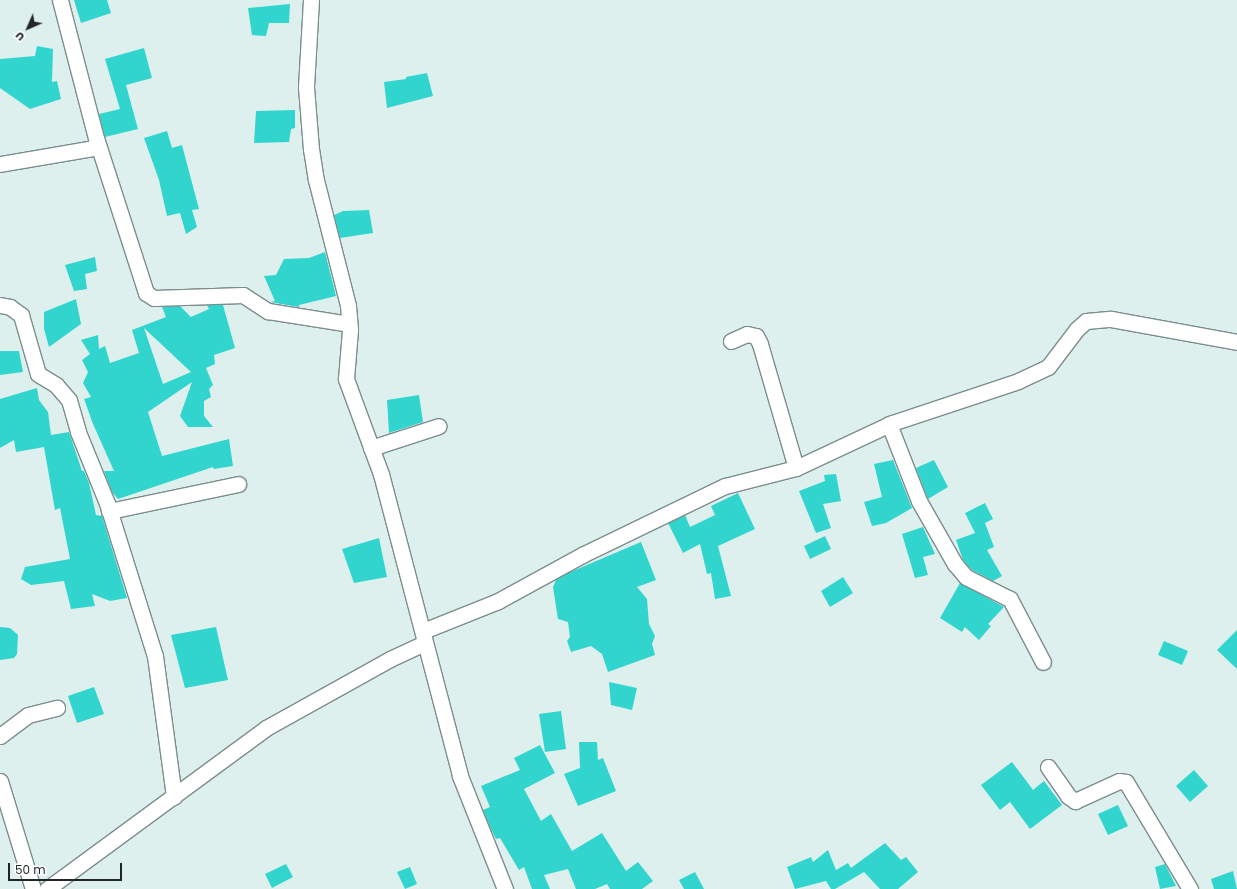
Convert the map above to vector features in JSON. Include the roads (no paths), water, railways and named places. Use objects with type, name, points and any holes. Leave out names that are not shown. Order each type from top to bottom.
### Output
[{"type":"street","points":[[60,0],[99,147],[149,296],[243,294],[268,311],[349,324]]},
{"type":"street","points":[[311,0],[306,87],[311,149],[319,194],[348,306],[349,324],[346,379],[381,474],[460,776],[505,889]]},
{"type":"street","points":[[0,164],[99,147]]},
{"type":"street","points":[[0,305],[10,307],[21,315],[38,374],[56,385],[69,400],[78,432],[109,512],[155,656],[174,797]]},
{"type":"street","points":[[47,889],[266,728],[390,659],[424,637],[498,601],[582,555],[679,506],[725,486],[796,468],[889,424],[1018,381],[1048,367],[1077,329],[1086,321],[1111,319],[1237,342]]},
{"type":"street","points":[[731,341],[747,334],[756,336],[760,344],[796,468]]},
{"type":"street","points":[[889,424],[918,501],[955,564],[966,577],[1010,599],[1042,662]]},
{"type":"street","points":[[371,448],[439,426]]},
{"type":"street","points":[[109,512],[238,484]]},
{"type":"street","points":[[0,736],[28,715],[57,708]]},
{"type":"street","points":[[1048,767],[1068,796],[1075,801],[1118,781],[1126,782],[1190,889]]},
{"type":"street","points":[[0,781],[33,889]]}]
